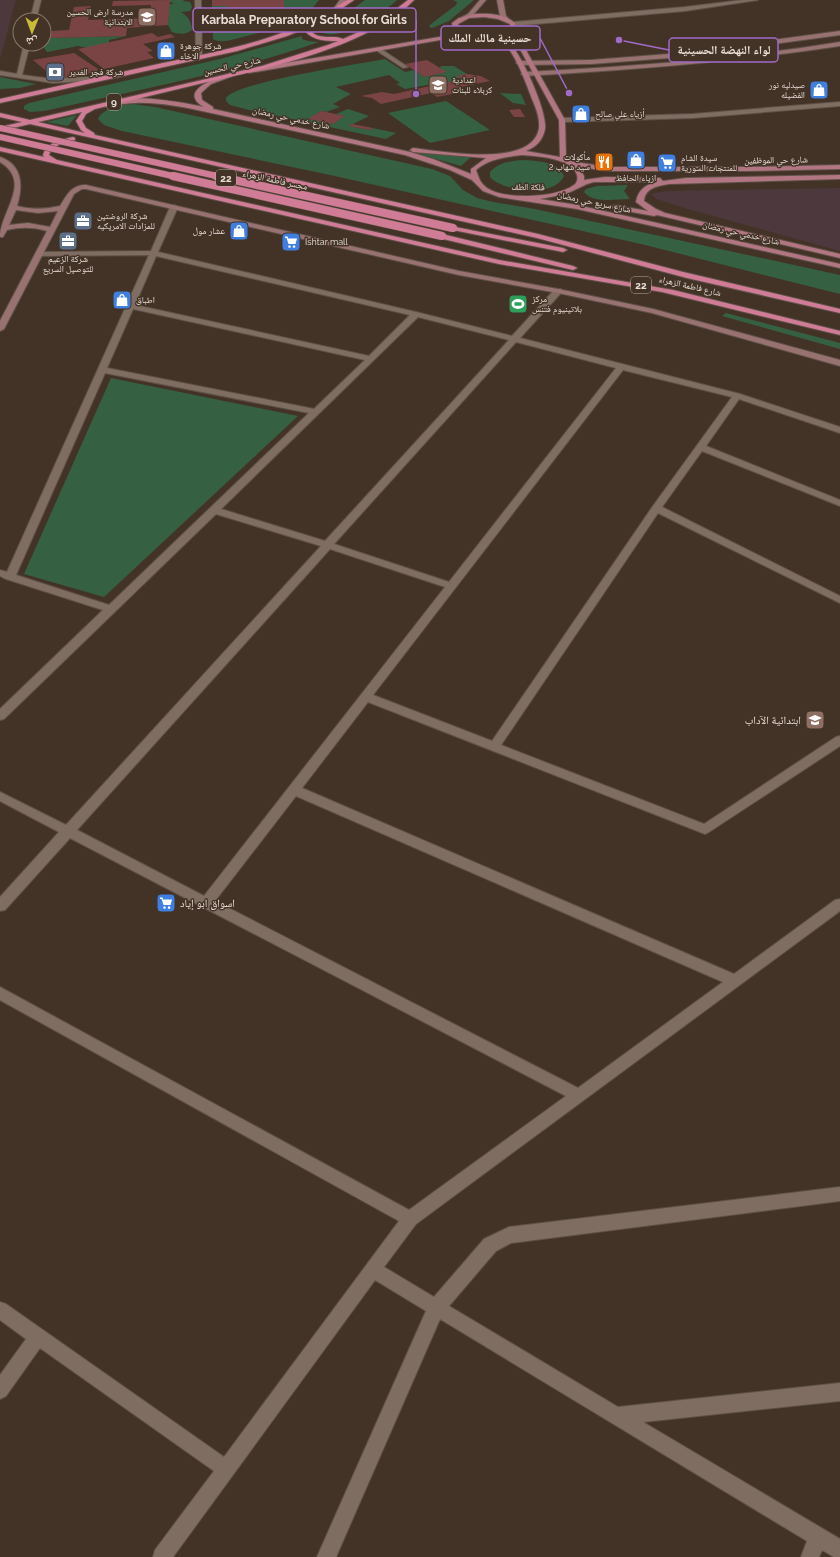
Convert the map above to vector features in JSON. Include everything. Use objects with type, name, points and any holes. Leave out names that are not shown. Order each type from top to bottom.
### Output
[{"type":"highway","name":"9","points":[[199,58],[268,41],[315,24],[351,0]]},
{"type":"highway","name":"9","points":[[229,76],[307,54],[359,34],[388,18],[411,0]]},
{"type":"highway","points":[[315,24],[308,31],[311,35],[320,38],[341,38],[359,34]]},
{"type":"highway","name":"شارع حي الحسين","points":[[0,101],[199,58]]},
{"type":"highway","name":"شارع حي الحسين","points":[[0,129],[229,76]]},
{"type":"highway","name":"9","points":[[0,94],[70,86]]},
{"type":"highway","points":[[110,104],[90,110],[80,117],[79,121],[83,129],[112,141]]},
{"type":"highway","points":[[0,115],[538,236],[690,276]]},
{"type":"highway","name":"مجسر فاطمة الزهراء","points":[[0,129],[453,228]]},
{"type":"highway","name":"مجسر فاطمة الزهراء","points":[[0,137],[442,236]]},
{"type":"highway","points":[[62,164],[52,160],[46,155],[49,149],[57,144],[78,139],[112,141]]},
{"type":"highway","points":[[0,149],[500,262],[673,292]]},
{"type":"highway","points":[[0,158],[62,164]]},
{"type":"highway","name":"شارع فاطمة الزهراء","points":[[453,228],[690,276],[840,311]]},
{"type":"highway","name":"شارع فاطمة الزهراء","points":[[442,236],[840,333]]},
{"type":"main road","points":[[333,13],[343,0]]},
{"type":"main road","points":[[471,34],[463,32],[455,26],[455,23],[470,15],[483,0]]},
{"type":"main road","points":[[500,0],[503,16],[513,26],[514,34],[562,120],[563,157],[568,162]]},
{"type":"main road","points":[[464,18],[488,16],[507,20]]},
{"type":"main road","points":[[489,35],[505,32],[513,26]]},
{"type":"main road","points":[[519,63],[591,62],[644,58],[748,46],[840,33]]},
{"type":"main road","name":"شارع حي الحسين","points":[[229,76],[281,65],[379,50],[446,37],[471,34],[489,35]]},
{"type":"main road","points":[[473,178],[473,170],[479,164],[490,158],[506,155],[532,146],[540,135],[542,128],[542,120],[535,98],[519,63],[503,38],[489,35]]},
{"type":"main road","points":[[524,74],[652,66],[760,56],[840,44]]},
{"type":"main road","points":[[748,46],[760,56]]},
{"type":"main road","points":[[226,114],[205,106],[200,102],[197,95],[202,88],[209,83],[229,76]]},
{"type":"main road","points":[[110,104],[136,100],[155,101],[226,114]]},
{"type":"main road","name":"شارع خدمي حي رمضان","points":[[226,114],[352,141]]},
{"type":"main road","points":[[352,141],[449,153],[483,155],[539,154],[555,157],[568,162],[576,167],[581,173],[581,179],[576,189]]},
{"type":"main road","name":"فلكة الطف","points":[[352,141],[431,160],[453,168],[473,178],[478,185],[489,191],[504,196],[522,198],[552,196],[576,189]]},
{"type":"main road","points":[[0,158],[12,166],[15,172],[17,186],[14,207],[0,235]]},
{"type":"main road","name":"شارع حي الموظفين","points":[[568,162],[587,167],[615,169],[748,170],[840,167]]},
{"type":"main road","name":"شارع حي الموظفين","points":[[576,189],[585,182],[597,180],[840,177]]},
{"type":"main road","points":[[681,219],[653,211],[640,202],[640,197],[642,192],[655,184],[693,180]]},
{"type":"main road","points":[[0,329],[63,208],[74,190],[80,187],[95,188],[459,273],[558,291],[653,311],[840,363]]},
{"type":"main road","name":"شارع سريع حي رمضان","points":[[522,198],[556,203],[638,220]]},
{"type":"main road","points":[[582,200],[681,219],[840,256]]},
{"type":"main road","points":[[14,207],[21,210],[36,212],[63,208]]},
{"type":"main road","name":"شارع خدمي حي رمضان","points":[[638,220],[840,266]]},
{"type":"main road","points":[[4,228],[35,225],[51,230]]},
{"type":"street","points":[[35,12],[38,0]]},
{"type":"street","points":[[198,0],[199,58]]},
{"type":"street","points":[[513,26],[685,10],[755,0]]},
{"type":"street","points":[[379,50],[405,67]]},
{"type":"street","points":[[19,76],[25,52]]},
{"type":"street","points":[[0,73],[57,82],[111,77]]},
{"type":"street","points":[[562,120],[693,116],[840,104]]},
{"type":"street","points":[[10,576],[174,207]]},
{"type":"street","points":[[39,254],[153,253],[416,314],[737,396],[840,430]]},
{"type":"street","points":[[0,906],[558,291]]},
{"type":"street","points":[[130,306],[372,359]]},
{"type":"street","points":[[0,716],[372,359],[416,314]]},
{"type":"street","points":[[207,902],[621,367]]},
{"type":"street","points":[[102,370],[316,412]]},
{"type":"street","points":[[494,747],[656,508],[701,448],[737,396]]},
{"type":"street","points":[[701,448],[840,503]]},
{"type":"street","points":[[656,508],[840,600]]},
{"type":"street","points":[[214,510],[328,544],[451,586]]},
{"type":"street","points":[[0,573],[110,609]]},
{"type":"street","points":[[366,697],[705,829],[840,740]]},
{"type":"street","points":[[294,790],[735,981]]},
{"type":"street","points":[[0,796],[578,1095]]},
{"type":"street","points":[[162,1557],[410,1219],[840,904]]},
{"type":"street","points":[[0,993],[410,1219]]},
{"type":"street","points":[[326,1557],[436,1308],[490,1245],[509,1234],[840,1194]]},
{"type":"street","points":[[372,1270],[840,1550]]},
{"type":"street","points":[[0,1310],[227,1470]]},
{"type":"street","points":[[0,1390],[38,1337]]},
{"type":"street","points":[[616,1416],[840,1392]]},
{"type":"street","points":[[810,1557],[818,1537]]},
{"type":"shaded area","points":[[0,0],[16,0],[12,12],[0,59]]},
{"type":"shaded area","points":[[840,188],[840,251],[684,208],[657,199],[651,195],[668,191]]},
{"type":"green space","points":[[170,0],[184,0],[183,1],[190,2],[192,7],[190,11],[181,12],[190,22],[192,30],[190,32],[182,34],[172,32],[168,25],[169,5],[174,3],[170,2]]},
{"type":"green space","points":[[284,0],[319,0],[312,8],[295,20],[264,32],[232,40],[220,41],[213,39],[212,6],[228,6],[228,14],[235,14],[235,20],[258,19],[258,13],[284,13]]},
{"type":"green space","points":[[365,0],[397,0],[372,19],[350,30],[329,34],[321,32],[324,27],[342,17]]},
{"type":"green space","points":[[453,0],[474,0],[449,21],[432,28],[429,27],[456,5],[457,2]]},
{"type":"green space","points":[[126,36],[109,40],[109,43],[88,48],[78,46],[52,51],[52,38]]},
{"type":"green space","points":[[302,36],[302,39],[319,42],[251,63],[183,80],[44,111],[30,112],[24,109],[24,106],[29,103],[220,59]]},
{"type":"green space","points":[[385,59],[405,72],[414,70],[424,77],[446,72],[440,68],[441,66],[454,66],[467,74],[457,76],[462,79],[446,83],[438,78],[433,79],[438,83],[405,89],[396,84],[400,83],[389,75],[336,87],[351,94],[333,104],[340,107],[326,112],[321,111],[309,119],[333,124],[344,116],[336,114],[348,109],[369,116],[349,126],[370,130],[373,128],[396,133],[386,139],[249,110],[230,105],[226,101],[226,98],[235,92],[274,80]]},
{"type":"green space","points":[[0,77],[36,84],[20,88],[0,89]]},
{"type":"green space","points":[[500,93],[521,94],[526,105],[513,103]]},
{"type":"green space","points":[[446,101],[490,130],[430,143],[388,113]]},
{"type":"green space","points":[[133,104],[155,107],[432,169],[450,176],[463,190],[477,198],[493,202],[535,209],[840,275],[840,294],[641,244],[330,175],[122,131],[104,125],[98,119],[100,115],[108,110],[119,106]]},
{"type":"green space","points":[[77,115],[68,126],[46,122]]},
{"type":"green space","points":[[415,153],[417,153],[471,157],[461,166]]},
{"type":"green space","points":[[523,160],[552,165],[557,167],[564,176],[559,183],[550,188],[540,190],[517,189],[497,182],[490,177],[490,172],[497,166]]},
{"type":"green space","points":[[628,185],[624,191],[630,199],[599,199],[588,196],[584,192],[586,189],[597,186]]},
{"type":"green space","points":[[726,313],[840,343],[840,349],[722,316]]},
{"type":"green space","points":[[111,378],[298,416],[104,597],[24,574]]},
{"type":"building","points":[[170,0],[168,25],[127,28],[126,36],[52,38],[52,31],[69,30],[74,7],[91,6],[88,20],[150,18],[151,5],[112,6],[113,1]]},
{"type":"building","points":[[212,0],[284,0],[284,13],[258,13],[258,19],[235,20],[235,14],[228,14],[228,6],[212,6]]},
{"type":"building","points":[[152,33],[158,37],[170,34],[175,37],[143,44],[153,51],[147,52],[154,58],[104,69],[78,49]]},
{"type":"building","points":[[74,53],[98,69],[96,72],[68,78],[55,77],[33,60]]},
{"type":"building","points":[[427,60],[447,72],[424,77],[405,64]]},
{"type":"building","points":[[467,74],[481,76],[490,81],[456,88],[462,92],[437,97],[431,93],[381,104],[372,98],[361,96],[382,92],[394,94],[462,79],[456,76]]},
{"type":"building","points":[[520,109],[525,117],[514,117],[509,110]]},
{"type":"building","points":[[321,111],[345,116],[333,124],[308,119]]},
{"type":"building","points":[[352,124],[373,128],[370,130],[348,126]]},
{"type":"place","name":"مدرسة ارض الحسين الابتدائية","points":[[147,17]]},
{"type":"place","name":"لواء النهضة الحسينية","points":[[619,40]]},
{"type":"place","name":"شركة جوهرة الاخاء","points":[[166,51]]},
{"type":"place","name":"شركة فجر الغدير","points":[[55,72]]},
{"type":"place","name":"اعدادية كربلاء للبنات","points":[[438,85]]},
{"type":"place","name":"صيدليه نور الفضيله","points":[[819,90]]},
{"type":"place","name":"حسينية مالك الملك","points":[[569,93]]},
{"type":"place","name":"Karbala Preparatory School for Girls","points":[[416,94]]},
{"type":"place","name":"أزياء علي صالح","points":[[581,114]]},
{"type":"place","name":"ازياء الحافظ","points":[[636,160]]},
{"type":"place","name":"مأكولات سيد شهاب 2","points":[[604,162]]},
{"type":"place","name":"سيدة الشام للمنتجات السورية","points":[[667,163]]},
{"type":"place","name":"شركة الروضتين للمزادات الامريكيه","points":[[83,221]]},
{"type":"place","name":"عشار مول","points":[[239,231]]},
{"type":"place","name":"شركة الزعيم للتوصيل السريع","points":[[68,241]]},
{"type":"place","name":"Ishtar mall","points":[[291,242]]},
{"type":"place","name":"اطباق","points":[[122,300]]},
{"type":"place","name":"مركز بلاتينيوم فتنس","points":[[518,304]]},
{"type":"place","name":"ابتدائية الآداب","points":[[815,720]]},
{"type":"place","name":"اسواق ابو إياد","points":[[166,903]]}]
